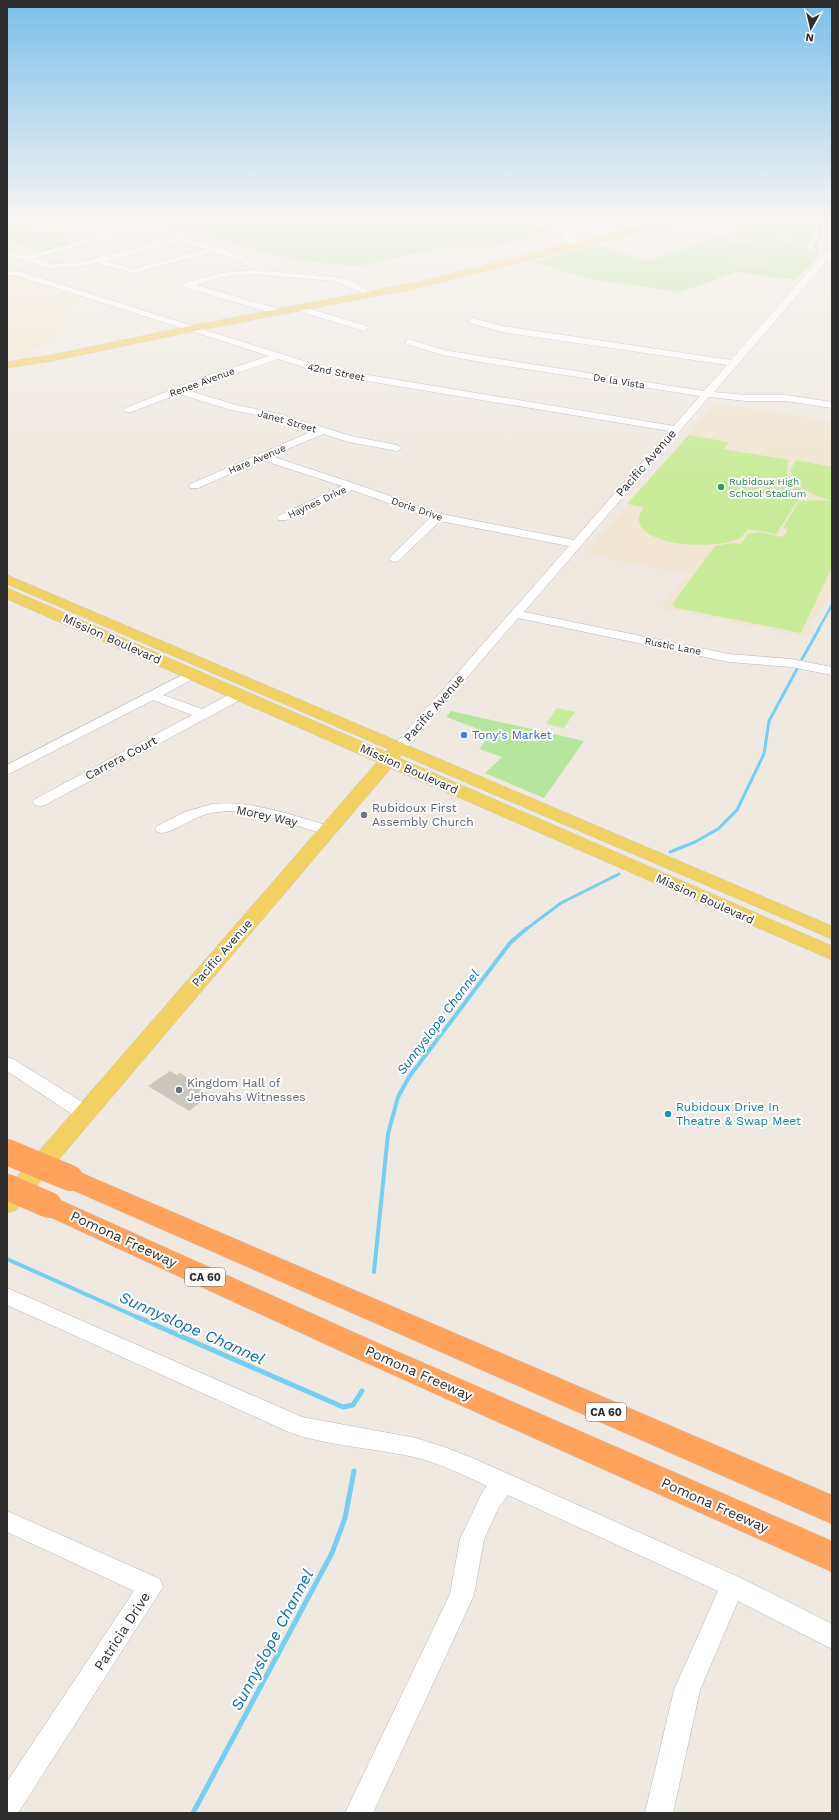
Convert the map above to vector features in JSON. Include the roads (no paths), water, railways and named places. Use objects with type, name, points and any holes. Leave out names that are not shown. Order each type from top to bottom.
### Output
[{"type":"highway","name":"CA 60","points":[[7,1152],[70,1178],[832,1510]]},
{"type":"highway","name":"Pomona Freeway","points":[[7,1186],[373,1353],[832,1557]]},
{"type":"main road","points":[[7,365],[52,358],[314,305]]},
{"type":"main road","name":"Mission Boulevard","points":[[7,579],[394,753],[832,954]]},
{"type":"main road","name":"Mission Boulevard","points":[[7,593],[239,695],[394,753],[832,933]]},
{"type":"main road","name":"Pacific Avenue","points":[[7,1204],[394,753]]},
{"type":"street","name":"42nd Street","points":[[115,305],[276,357],[325,371],[676,429]]},
{"type":"street","points":[[255,305],[279,312]]},
{"type":"street","name":"Pacific Avenue","points":[[394,753],[784,305]]},
{"type":"street","points":[[298,308],[364,328]]},
{"type":"street","points":[[473,320],[502,329],[732,364]]},
{"type":"street","name":"De la Vista","points":[[409,342],[443,352],[480,359],[706,394],[746,398],[786,398],[832,405]]},
{"type":"street","name":"Renee Avenue","points":[[128,410],[177,390],[276,357]]},
{"type":"street","name":"Janet Street","points":[[177,390],[234,408],[273,415],[349,439],[397,448]]},
{"type":"street","name":"Hare Avenue","points":[[194,486],[321,431]]},
{"type":"street","name":"Doris Drive","points":[[262,457],[352,486],[438,517],[576,544]]},
{"type":"street","name":"Haynes Drive","points":[[282,518],[352,486]]},
{"type":"street","points":[[394,559],[438,517]]},
{"type":"street","name":"Rustic Lane","points":[[515,614],[729,658],[785,662],[832,671]]},
{"type":"street","points":[[7,771],[192,674]]},
{"type":"street","points":[[152,695],[202,714]]},
{"type":"street","name":"Carrera Court","points":[[40,802],[239,695]]},
{"type":"street","name":"Morey Way","points":[[162,829],[195,813],[218,808],[245,809],[328,830]]},
{"type":"street","points":[[7,1063],[85,1113]]},
{"type":"street","points":[[7,1296],[299,1426],[330,1433],[384,1441],[432,1452],[467,1466],[503,1484],[658,1551],[732,1586],[832,1637]]},
{"type":"street","points":[[359,1813],[462,1595],[472,1538],[490,1500],[503,1484]]},
{"type":"street","name":"Patricia Drive","points":[[7,1521],[151,1587],[7,1806]]},
{"type":"street","points":[[659,1813],[687,1690],[732,1586]]},
{"type":"waterway","name":"Sunnyslope Channel","points":[[818,630],[832,605]]},
{"type":"waterway","name":"Sunnyslope Channel","points":[[802,659],[819,629]]},
{"type":"waterway","name":"Sunnyslope Channel","points":[[670,852],[695,842],[718,829],[737,810],[764,754],[769,721],[797,669]]},
{"type":"waterway","name":"Sunnyslope Channel","points":[[525,930],[561,903],[619,874]]},
{"type":"waterway","name":"Sunnyslope Channel","points":[[374,1272],[388,1134],[398,1097],[409,1077],[510,943],[526,929]]},
{"type":"waterway","name":"Sunnyslope Channel","points":[[7,1259],[139,1318]]},
{"type":"waterway","name":"Sunnyslope Channel","points":[[137,1317],[343,1407],[353,1405],[362,1391]]},
{"type":"waterway","name":"Sunnyslope Channel","points":[[193,1813],[332,1553],[345,1518],[354,1471]]},
{"type":"place","name":"Rubidoux High School Stadium","points":[[721,487]]},
{"type":"place","name":"Tony's Market","points":[[464,735]]},
{"type":"place","name":"Rubidoux First Assembly Church","points":[[364,815]]},
{"type":"place","name":"Kingdom Hall of Jehovahs Witnesses","points":[[179,1090]]},
{"type":"place","name":"Rubidoux Drive In Theatre & Swap Meet","points":[[668,1114]]}]
